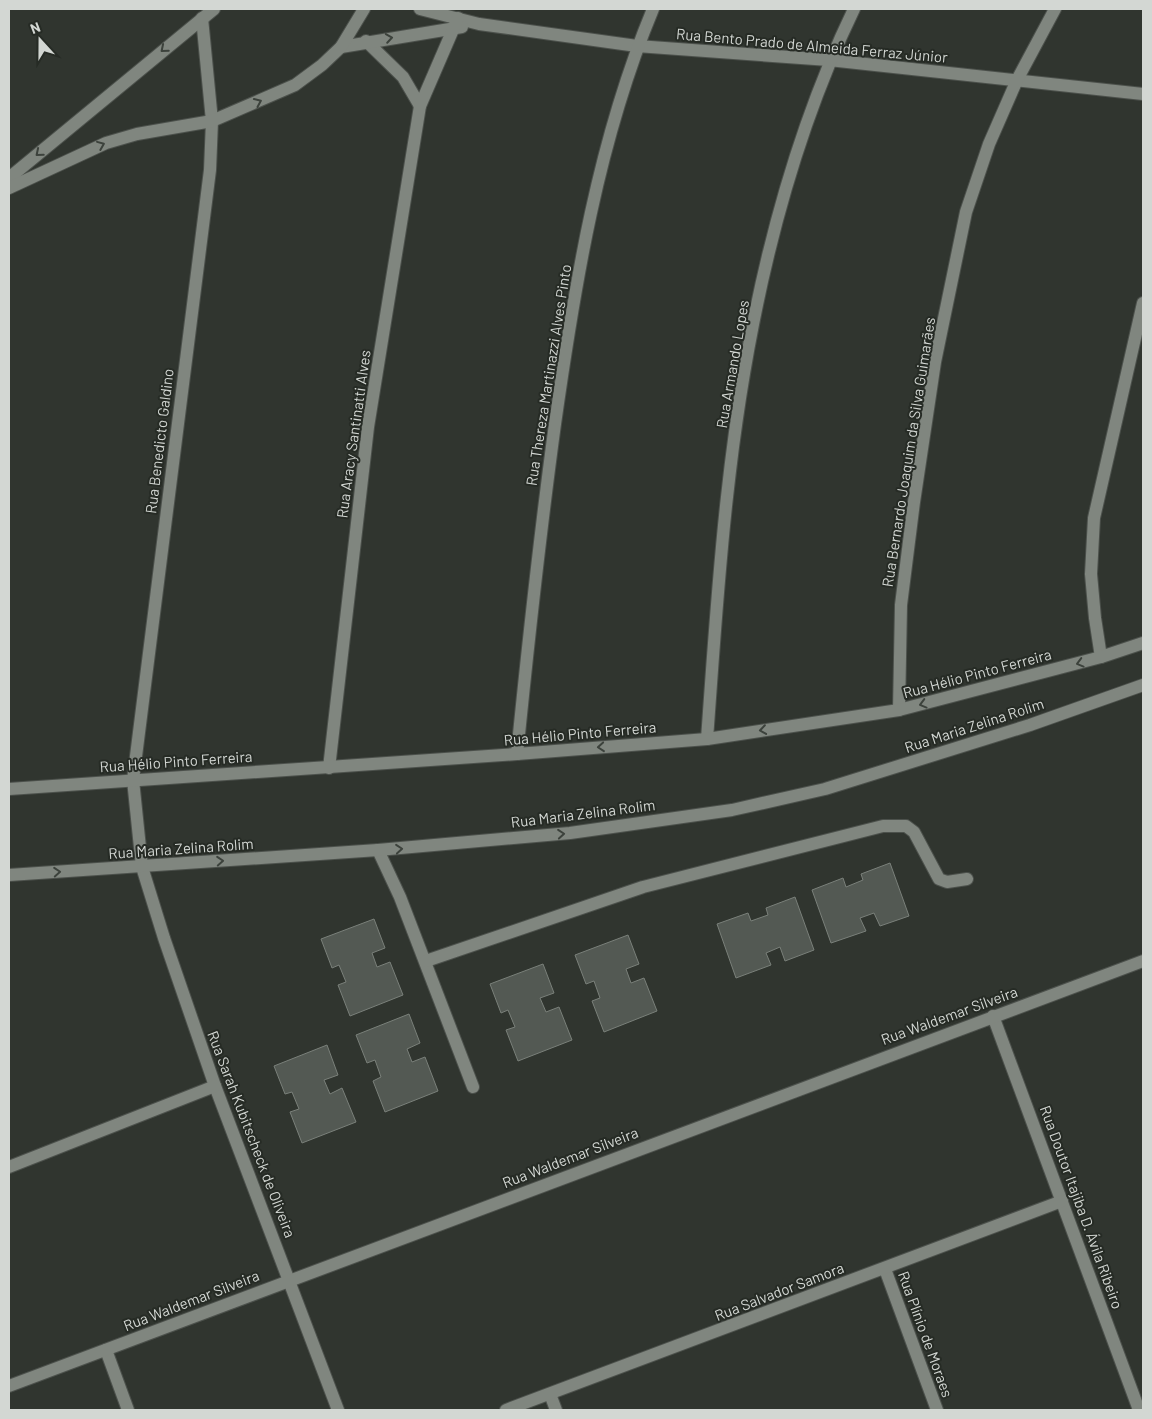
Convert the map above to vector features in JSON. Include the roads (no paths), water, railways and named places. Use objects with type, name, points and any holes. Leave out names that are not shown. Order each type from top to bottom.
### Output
[{"type":"street","points":[[9,178],[214,9]]},
{"type":"street","points":[[9,188],[106,143],[137,134],[212,121],[295,85],[322,65],[341,46],[364,9]]},
{"type":"street","name":"Rua Bento Prado de Almeida Ferraz Júnior","points":[[420,9],[456,23]]},
{"type":"street","name":"Rua Thereza Martinazzi Alves Pinto","points":[[517,754],[536,570],[570,321],[603,156],[637,46],[653,9]]},
{"type":"street","name":"Rua Armando Lopes","points":[[706,739],[727,497],[747,352],[783,195],[830,60],[854,9]]},
{"type":"street","name":"Rua Bernardo Joaquim da Silva Guimarães","points":[[899,710],[901,605],[935,362],[966,212],[989,144],[1017,80],[1055,9]]},
{"type":"street","name":"Rua Benedicto Galdino","points":[[142,867],[133,780],[210,170],[212,121],[202,18]]},
{"type":"street","name":"Rua Bento Prado de Almeida Ferraz Júnior","points":[[341,46],[456,23],[479,24],[637,46],[830,60],[1143,94]]},
{"type":"street","name":"Rua Aracy Santinatti Alves","points":[[329,768],[368,427],[420,106],[456,23]]},
{"type":"street","points":[[366,42],[403,77],[420,106]]},
{"type":"street","points":[[1101,658],[1091,574],[1094,518],[1143,303]]},
{"type":"street","name":"Rua Hélio Pinto Ferreira","points":[[9,789],[329,768],[706,739],[899,710],[1101,658],[1143,643]]},
{"type":"street","name":"Rua Maria Zelina Rolim","points":[[9,875],[378,850],[570,834],[732,810],[825,789],[1030,725],[1143,685]]},
{"type":"street","points":[[426,961],[643,887],[883,826],[906,826],[914,832],[939,879],[948,882],[967,879]]},
{"type":"street","points":[[378,850],[400,897],[426,961],[473,1087]]},
{"type":"street","name":"Rua Sarah Kubitscheck de Oliveira","points":[[142,867],[215,1086],[338,1410]]},
{"type":"street","name":"Rua Waldemar Silveira","points":[[9,1386],[1143,961]]},
{"type":"street","name":"Rua Doutor Itajiba D. Ávila Ribeiro","points":[[993,1016],[1139,1410]]},
{"type":"street","points":[[9,1167],[215,1086]]},
{"type":"street","name":"Rua Salvador Samora","points":[[506,1410],[1062,1201]]},
{"type":"street","name":"Rua Plínio de Moraes","points":[[885,1269],[937,1410]]},
{"type":"street","points":[[106,1350],[128,1410]]},
{"type":"street","points":[[550,1394],[556,1410]]}]
